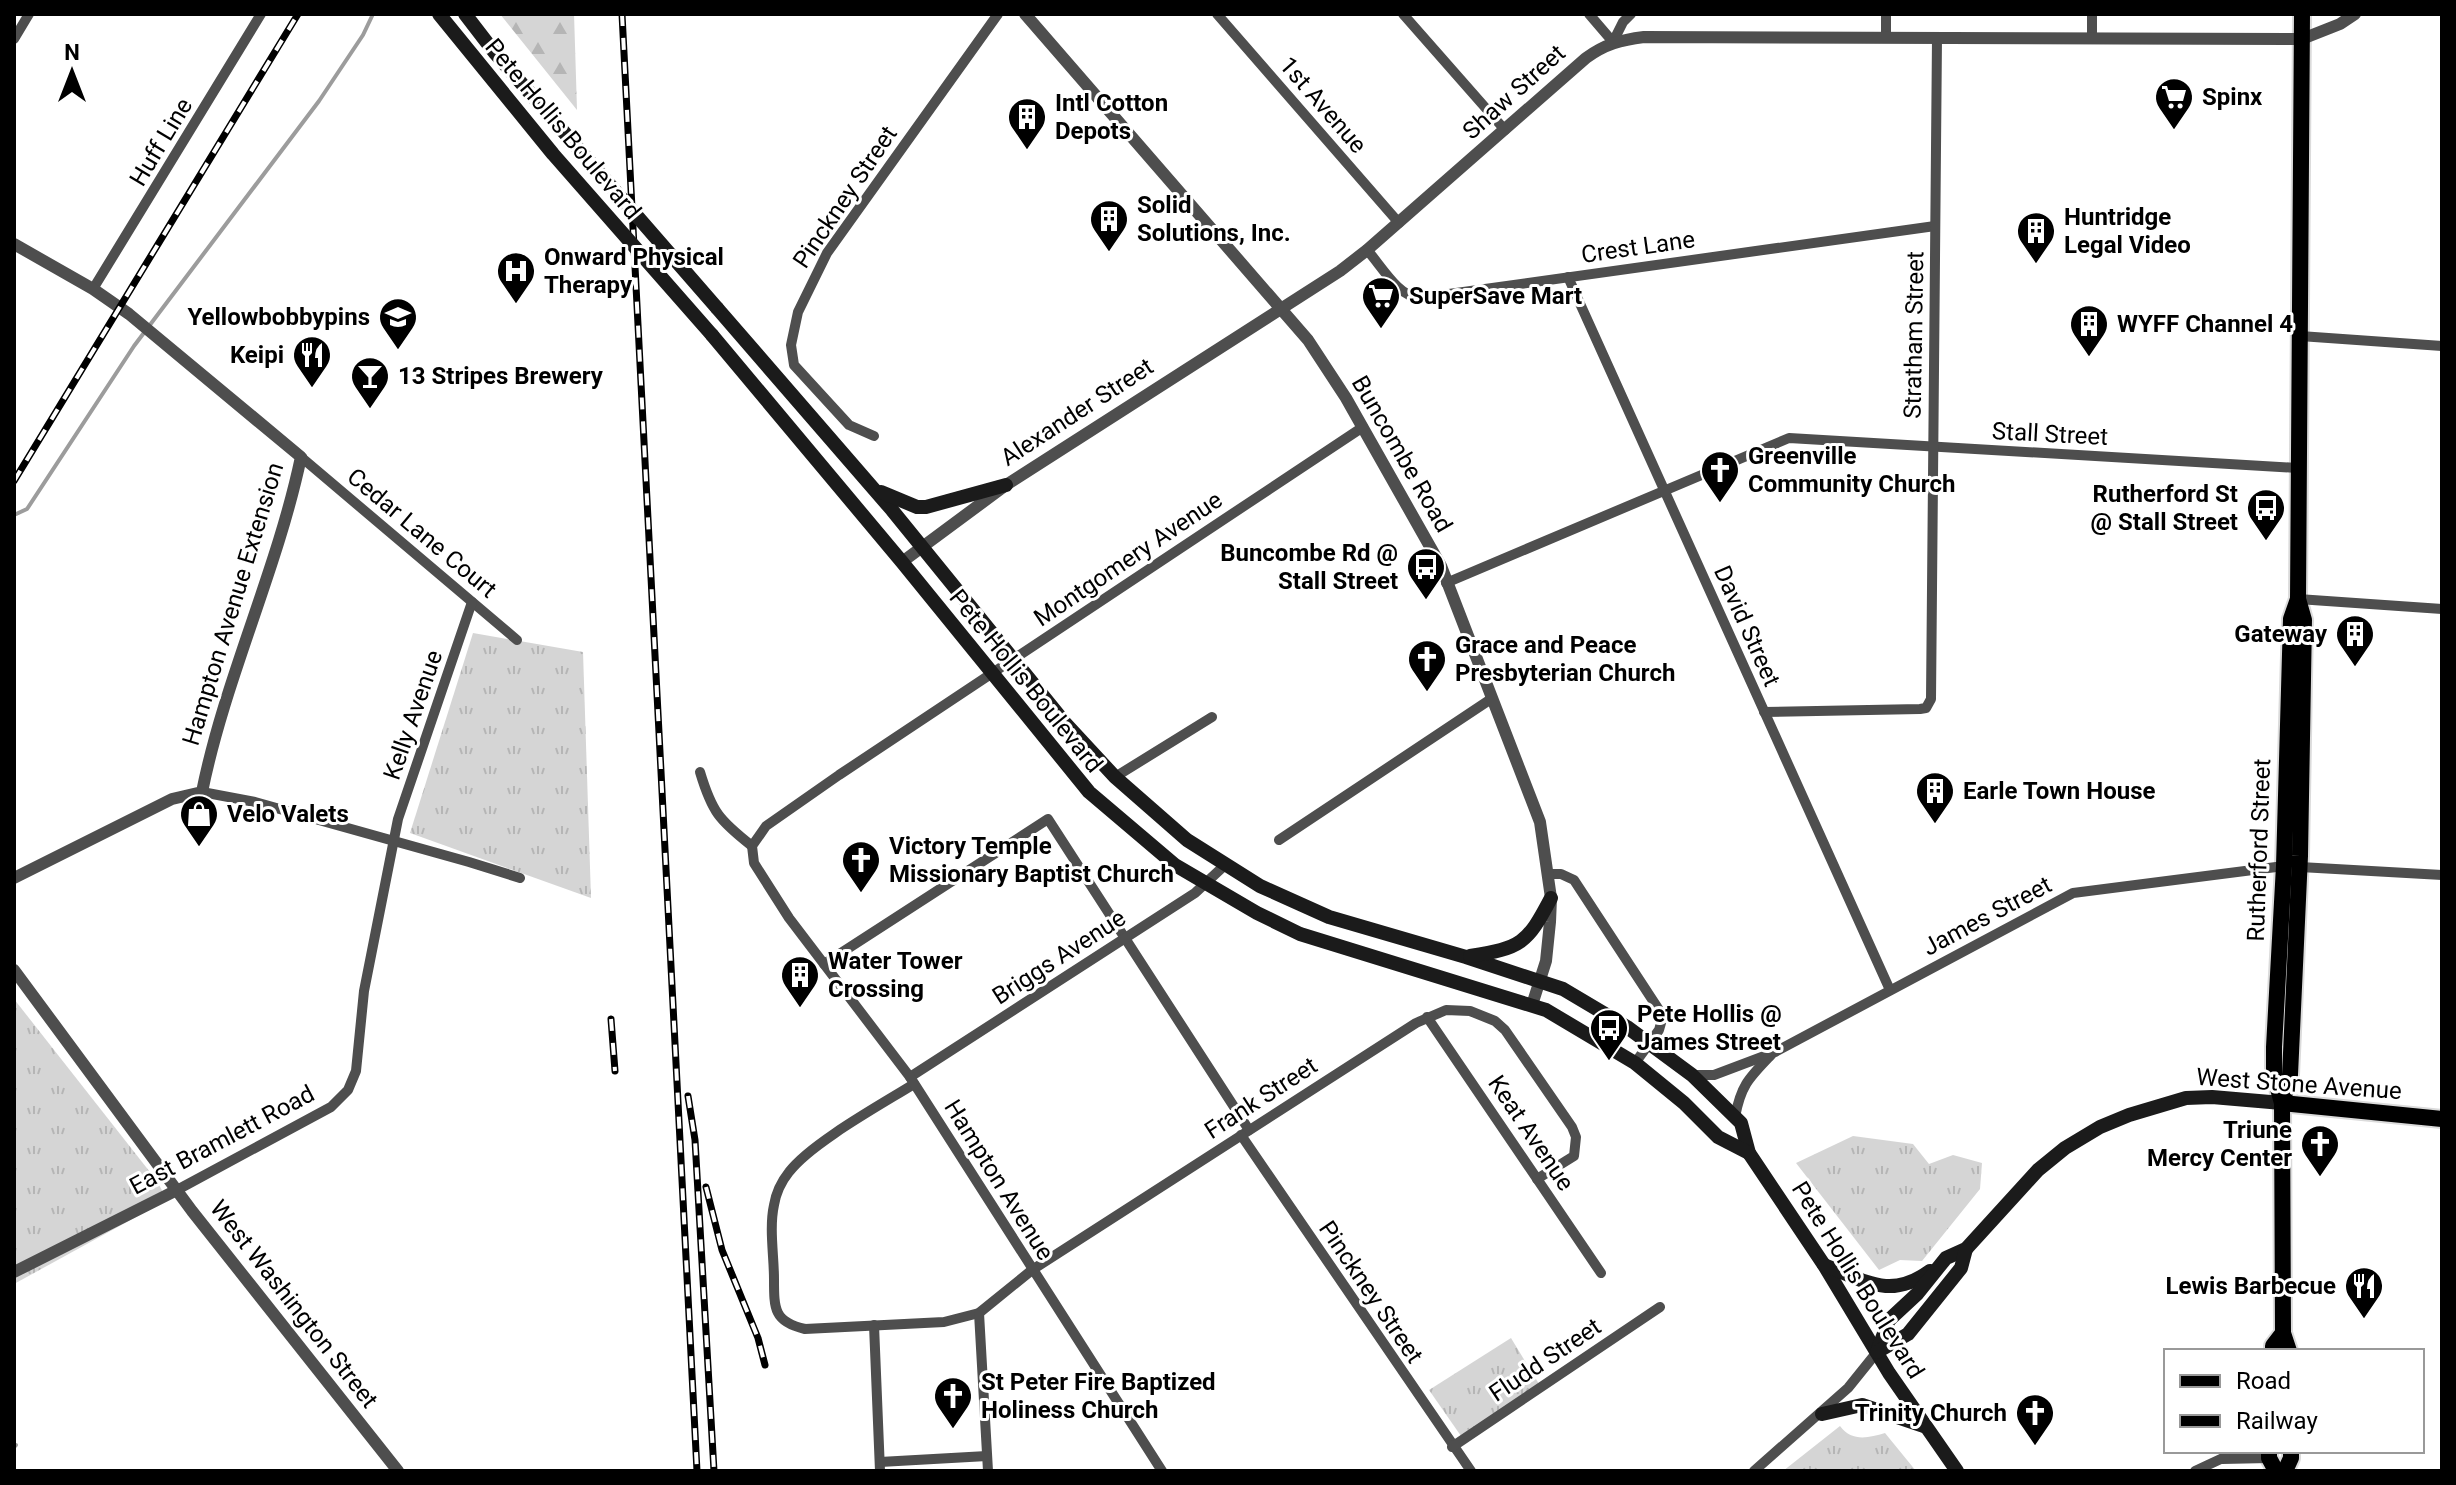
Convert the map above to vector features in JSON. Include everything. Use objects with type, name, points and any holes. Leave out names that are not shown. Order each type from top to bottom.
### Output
[{"type":"main road","name":"Pete Hollis Boulevard","points":[[439,14],[553,154],[712,335],[902,562],[1089,792],[1175,865],[1300,934],[1532,1005],[1560,1018],[1635,1063],[1684,1103],[1718,1137],[1749,1153]]},
{"type":"main road","name":"Pete Hollis Boulevard","points":[[465,14],[495,53],[870,485],[1012,660],[1115,777],[1187,840],[1295,904],[1563,989],[1650,1043],[1692,1075],[1741,1123],[1749,1153],[1824,1265],[1924,1426],[1957,1471]]},
{"type":"main road","name":"Rutherford Street","points":[[2288,1349],[2283,1333],[2282,1103],[2290,1075],[2292,866],[2304,620],[2298,599],[2297,468],[2302,14]]},
{"type":"main road","points":[[870,485],[887,496],[917,507],[942,505],[1006,485]]},
{"type":"main road","points":[[1466,957],[1517,946],[1536,927],[1551,898]]},
{"type":"main road","name":"West Stone Avenue","points":[[1877,1352],[1908,1334],[1961,1268],[1966,1249],[2038,1170],[2065,1148],[2100,1127],[2129,1115],[2186,1098],[2212,1097],[2442,1119]]},
{"type":"main road","name":"West Stone Avenue","points":[[1877,1352],[1889,1320],[1917,1294],[1946,1258],[1966,1249]]},
{"type":"main road","points":[[1824,1265],[1872,1283],[1904,1287],[1946,1258]]},
{"type":"main road","name":"Rutherford Street","points":[[2273,1349],[2283,1333]]},
{"type":"main road","points":[[1822,1414],[1862,1405],[1924,1426]]},
{"type":"street","points":[[14,39],[29,14]]},
{"type":"street","name":"Huff Line","points":[[93,289],[261,14]]},
{"type":"street","name":"Pinckney Street","points":[[874,436],[849,425],[794,365],[791,345],[798,312],[827,253],[998,14]]},
{"type":"street","name":"Buncombe Road","points":[[1025,14],[1308,340],[1363,427],[1441,566],[1540,822],[1551,898],[1547,948],[1541,981],[1532,1005]]},
{"type":"street","name":"1st Avenue","points":[[1217,14],[1399,223]]},
{"type":"street","points":[[1403,14],[1505,130]]},
{"type":"street","points":[[1589,14],[1613,42],[1623,22],[1631,14]]},
{"type":"street","points":[[1886,14],[1886,38]]},
{"type":"street","points":[[2092,14],[2092,39]]},
{"type":"street","points":[[2302,39],[2340,24],[2355,14]]},
{"type":"street","name":"Shaw Street","points":[[1283,309],[1367,250],[1586,58],[1613,42],[1644,37],[2302,39]]},
{"type":"street","name":"Stratham Street","points":[[1764,712],[1926,708],[1931,699],[1937,38]]},
{"type":"street","name":"Crest Lane","points":[[1367,250],[1400,289],[1414,298],[1935,226]]},
{"type":"street","name":"Hampton Avenue Extension","points":[[14,244],[93,289],[301,457],[291,501],[216,736],[202,792]]},
{"type":"street","name":"David Street","points":[[1568,277],[1890,990]]},
{"type":"street","name":"Alexander Street","points":[[902,562],[1006,485],[1283,309]]},
{"type":"street","points":[[2300,336],[2442,346]]},
{"type":"street","name":"Montgomery Avenue","points":[[752,846],[757,835],[779,817],[1363,427]]},
{"type":"street","name":"Stall Street","points":[[1446,583],[1789,438],[2297,468]]},
{"type":"street","name":"Cedar Lane Court","points":[[301,457],[517,640]]},
{"type":"street","points":[[2298,599],[2442,609]]},
{"type":"street","name":"Kelly Avenue","points":[[393,841],[472,602]]},
{"type":"street","points":[[1279,840],[1491,699]]},
{"type":"street","points":[[1115,777],[1212,717]]},
{"type":"street","points":[[700,772],[709,801],[722,822],[752,846]]},
{"type":"street","points":[[14,878],[172,799],[202,792],[247,800],[520,878]]},
{"type":"street","name":"Pinckney Street","points":[[824,964],[1048,819],[1245,1132],[1452,1447],[1471,1471]]},
{"type":"street","name":"East Bramlett Road","points":[[14,1272],[177,1190],[331,1107],[348,1090],[356,1071],[364,991],[393,841]]},
{"type":"street","name":"Hampton Avenue","points":[[752,846],[754,863],[789,918],[912,1080],[1162,1471]]},
{"type":"street","name":"Briggs Avenue","points":[[874,1325],[805,1329],[787,1325],[779,1317],[774,1291],[773,1208],[778,1189],[794,1166],[912,1080],[1206,884],[1225,865]]},
{"type":"street","name":"James Street","points":[[1692,1075],[1714,1075],[1775,1052],[2073,893],[2292,866],[2442,875]]},
{"type":"street","points":[[1548,874],[1561,874],[1574,880],[1663,1016],[1662,1024],[1635,1063]]},
{"type":"street","name":"West Washington Street","points":[[14,970],[177,1190],[398,1471]]},
{"type":"street","name":"Frank Street","points":[[874,1325],[944,1322],[979,1313],[1032,1270],[1427,1017],[1446,1010],[1470,1011],[1495,1021],[1505,1030],[1572,1127],[1576,1137],[1574,1156],[1537,1179]]},
{"type":"street","name":"Keat Avenue","points":[[1427,1017],[1601,1273]]},
{"type":"street","name":"James Street","points":[[1735,1117],[1746,1081],[1775,1052]]},
{"type":"street","name":"Fludd Street","points":[[1452,1447],[1660,1307]]},
{"type":"street","points":[[979,1313],[988,1471]]},
{"type":"street","points":[[874,1325],[880,1467],[987,1456]]},
{"type":"street","points":[[1754,1471],[1770,1466],[1848,1388],[1877,1352]]},
{"type":"street","points":[[2195,1471],[2230,1453]]},
{"type":"street","points":[[2222,1459],[2271,1460]]},
{"type":"green space","points":[[500,14],[574,14],[577,110]]},
{"type":"green space","points":[[473,633],[583,652],[591,898],[410,833]]},
{"type":"green space","points":[[14,999],[157,1181],[167,1200],[14,1284]]},
{"type":"green space","points":[[1853,1136],[1913,1144],[1929,1164],[1953,1155],[1982,1163],[1980,1189],[1922,1261],[1900,1260],[1879,1270],[1796,1163]]},
{"type":"green space","points":[[1511,1338],[1539,1384],[1461,1436],[1429,1390]]},
{"type":"green space","points":[[1840,1426],[1855,1437],[1885,1433],[1916,1471],[1783,1471]]},
{"type":"waterway","points":[[14,515],[27,509],[134,346],[319,101],[363,35],[373,14]]},
{"type":"railway","points":[[14,481],[298,14]]},
{"type":"railway","points":[[622,14],[697,1471]]},
{"type":"railway","points":[[611,1019],[615,1071]]},
{"type":"railway","points":[[688,1096],[695,1140],[714,1471]]},
{"type":"railway","points":[[706,1187],[722,1250],[758,1338],[765,1365]]},
{"type":"place","name":"Spinx","points":[[2174,131]]},
{"type":"place","name":"Intl Cotton Depots","points":[[1027,151]]},
{"type":"place","name":"Solid Solutions, Inc.","points":[[1109,253]]},
{"type":"place","name":"Huntridge Legal Video","points":[[2036,265]]},
{"type":"place","name":"Onward Physical Therapy","points":[[516,305]]},
{"type":"place","name":"SuperSave Mart","points":[[1381,330]]},
{"type":"place","name":"Yellowbobbypins","points":[[398,351]]},
{"type":"place","name":"WYFF Channel 4","points":[[2089,358]]},
{"type":"place","name":"Keipi","points":[[312,389]]},
{"type":"place","name":"13 Stripes Brewery","points":[[370,410]]},
{"type":"place","name":"Greenville Community Church","points":[[1720,504]]},
{"type":"place","name":"Rutherford St @ Stall Street","points":[[2266,542]]},
{"type":"place","name":"Buncombe Rd @ Stall Street","points":[[1426,601]]},
{"type":"place","name":"Gateway","points":[[2355,668]]},
{"type":"place","name":"Grace and Peace Presbyterian Church","points":[[1427,693]]},
{"type":"place","name":"Earle Town House","points":[[1935,825]]},
{"type":"place","name":"Velo Valets","points":[[199,848]]},
{"type":"place","name":"Victory Temple Missionary Baptist Church","points":[[861,894]]},
{"type":"place","name":"Water Tower Crossing","points":[[800,1009]]},
{"type":"place","name":"Pete Hollis @ James Street","points":[[1609,1062]]},
{"type":"place","name":"Triune Mercy Center","points":[[2320,1178]]},
{"type":"place","name":"Lewis Barbecue","points":[[2364,1320]]},
{"type":"place","name":"St Peter Fire Baptized Holiness Church","points":[[953,1430]]},
{"type":"place","name":"Trinity Church","points":[[2035,1447]]}]
